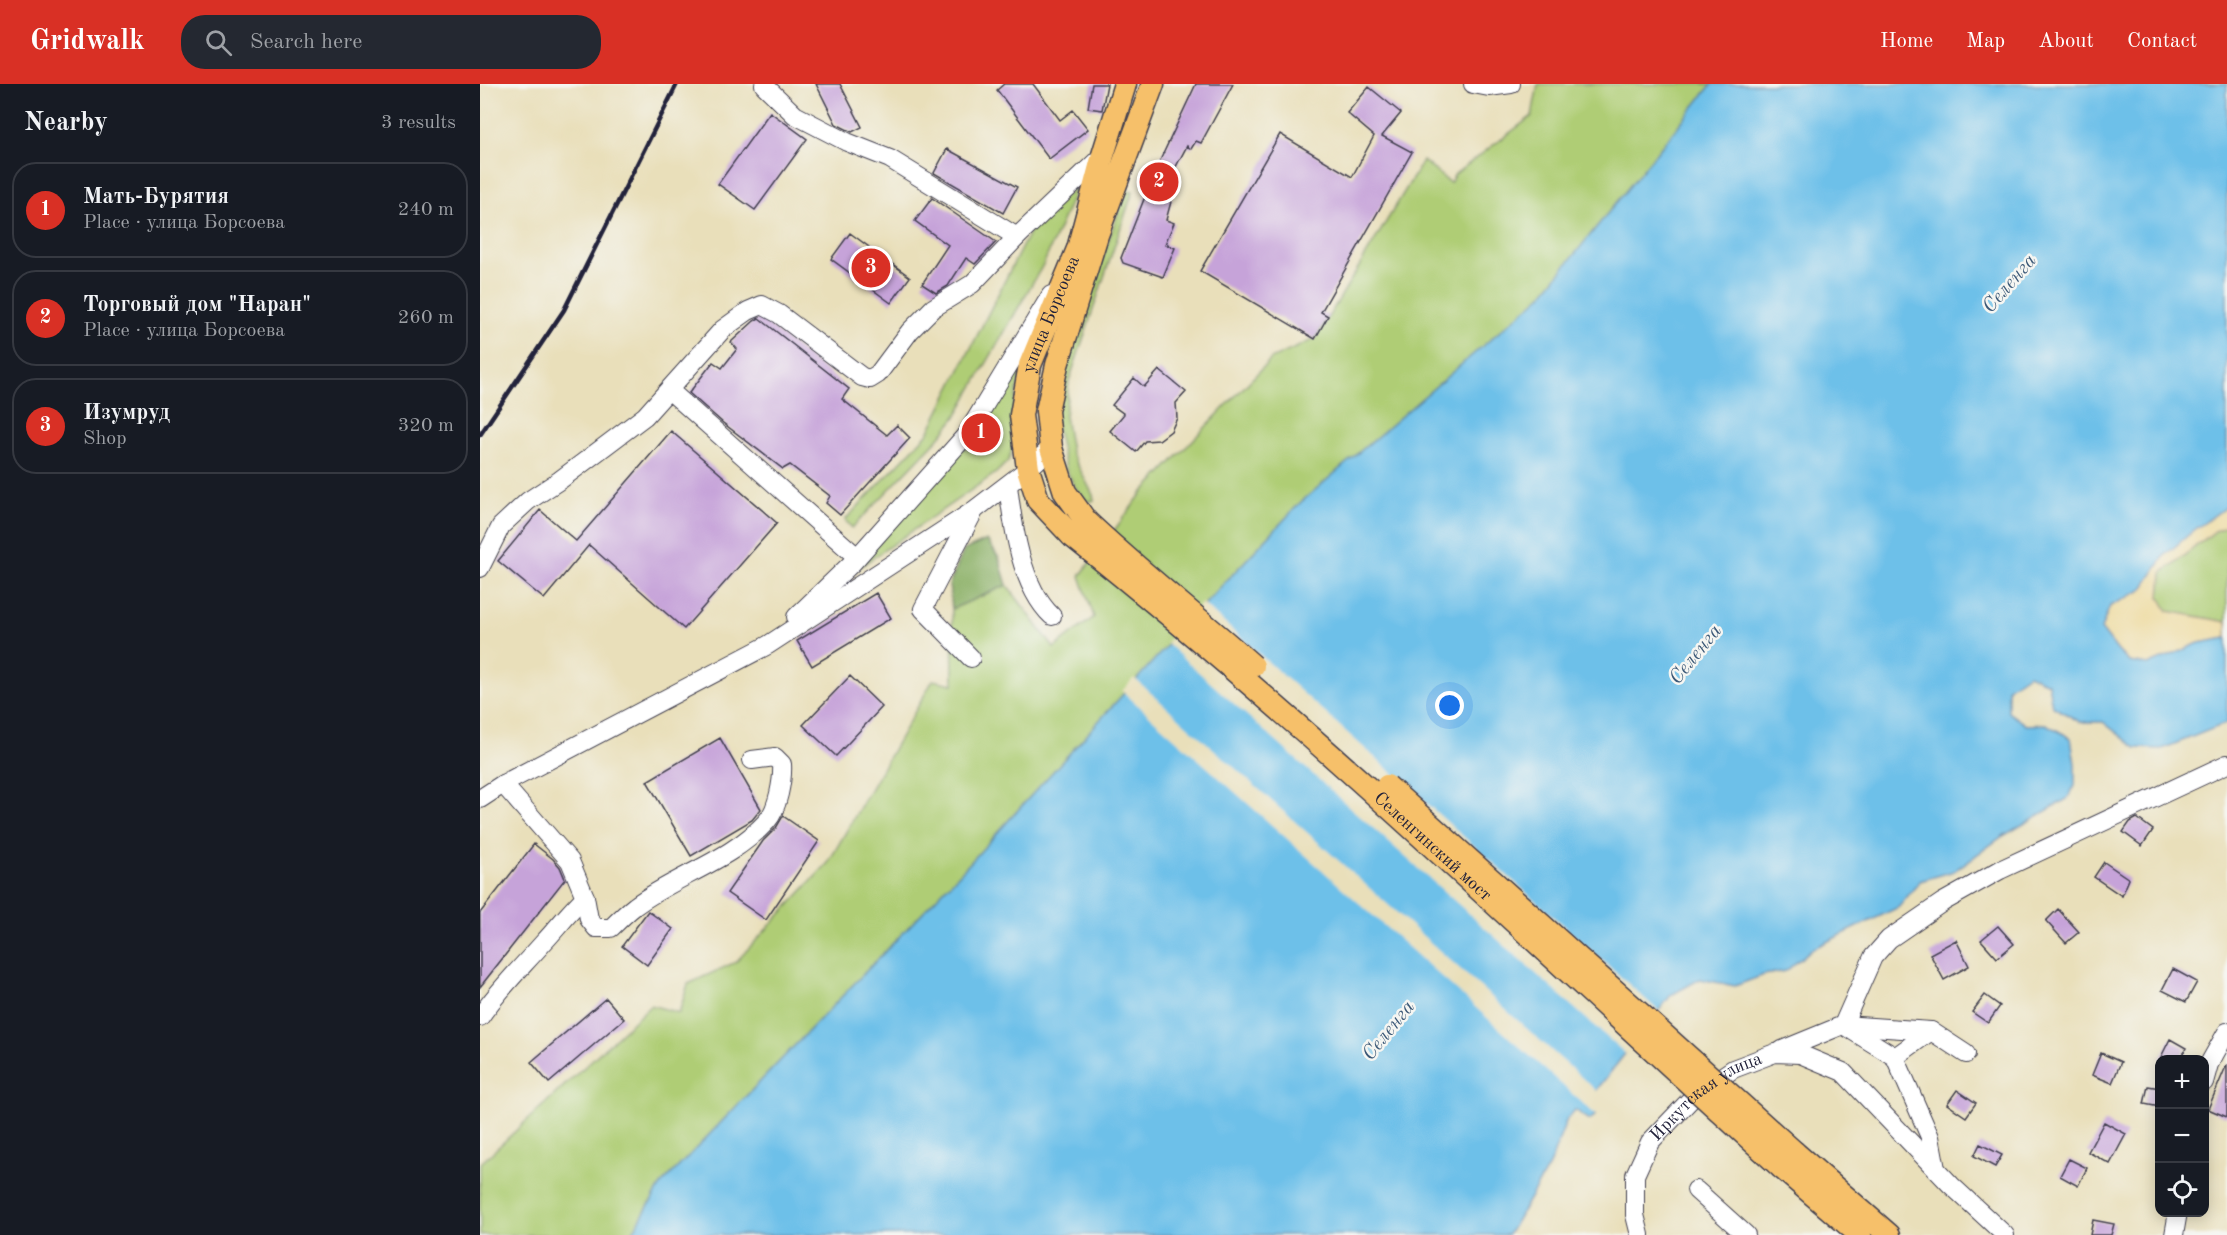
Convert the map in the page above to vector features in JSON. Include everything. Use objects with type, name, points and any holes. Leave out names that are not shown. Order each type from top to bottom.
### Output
[{"type":"main road","name":"улица Борсоева","points":[[1079,529],[1038,500],[1028,469],[1021,415],[1030,365],[1078,249],[1125,84]]},
{"type":"main road","name":"улица Борсоева","points":[[1079,529],[1051,448],[1047,411],[1057,365],[1097,235],[1153,84]]},
{"type":"main road","name":"Селенгинский мост","points":[[1079,529],[1125,558],[1188,609],[1788,1160]]},
{"type":"main road","points":[[1788,1160],[1860,1235]]},
{"type":"main road","points":[[1788,1160],[1889,1235]]},
{"type":"street","points":[[1473,84],[1489,87],[1510,84]]},
{"type":"street","points":[[764,85],[795,115],[847,142],[890,159],[1017,237]]},
{"type":"street","points":[[480,567],[501,526],[528,501],[560,480],[645,416],[723,329],[748,311],[762,306],[779,314],[862,377],[870,379],[878,374],[910,331],[933,308],[972,284],[1017,237],[1103,155]]},
{"type":"street","points":[[768,645],[857,557],[967,435],[1078,249]]},
{"type":"street","points":[[669,390],[857,557]]},
{"type":"street","points":[[480,799],[503,784],[768,645],[973,511],[1008,486],[1051,448]]},
{"type":"street","points":[[1008,486],[1021,489],[1038,500]]},
{"type":"street","points":[[1008,486],[1013,522],[1032,591],[1042,608],[1052,616]]},
{"type":"street","points":[[970,658],[923,609],[973,511]]},
{"type":"street","points":[[503,784],[570,861],[585,897],[589,919],[596,928],[610,928],[634,906],[733,850],[768,819],[779,793],[783,775],[782,764],[775,757],[752,760]]},
{"type":"street","points":[[1843,1025],[1873,957],[1889,939],[1934,908],[2000,870],[2227,764]]},
{"type":"street","points":[[480,1017],[490,1002],[585,897]]},
{"type":"street","points":[[1843,1025],[1895,1058],[1930,1137],[1936,1169]]},
{"type":"street","points":[[1774,1053],[1843,1025],[1931,1031],[1966,1054]]},
{"type":"street","points":[[1895,1058],[1931,1031]]},
{"type":"street","points":[[2209,1065],[2227,1032]]},
{"type":"street","name":"Иркутская улица","points":[[1640,1235],[1635,1215],[1635,1175],[1650,1142],[1695,1095],[1733,1069],[1774,1053],[1800,1054],[1843,1072],[1936,1169],[2005,1235]]},
{"type":"street","points":[[1696,1190],[1746,1235]]},
{"type":"street","points":[[2174,1235],[2177,1217]]},
{"type":"green space","points":[[1538,84],[1712,84],[1541,296],[1300,503],[969,864],[661,1185],[631,1235],[480,1235],[480,1164],[651,1005],[679,1013],[688,984],[736,962],[828,863],[933,680],[953,684],[952,609],[1007,585],[1054,648],[1094,617],[1080,576],[1142,493],[1271,359],[1315,339],[1423,161],[1450,183],[1455,174],[1532,116]]},
{"type":"green space","points":[[1077,187],[1044,263],[955,418],[938,439],[852,528],[845,520],[928,433],[1038,215]]},
{"type":"green space","points":[[1126,190],[1133,191],[1069,381],[1065,416],[1071,452],[1093,495],[1094,501],[1087,501],[1076,489],[1066,469],[1054,417],[1062,356],[1100,265]]},
{"type":"green space","points":[[1030,327],[1011,420],[1013,444],[1008,461],[996,473],[838,582],[958,445],[981,452],[988,451],[992,446],[994,440],[992,432],[981,412]]},
{"type":"green space","points":[[2227,526],[2227,622],[2167,611],[2160,597],[2162,573],[2215,531]]},
{"type":"green space","points":[[987,540],[999,558],[1007,585],[952,609],[949,585],[964,550]]},
{"type":"sand","points":[[2227,506],[2227,526],[2215,531],[2162,573],[2160,597],[2168,611],[2227,622],[2227,638],[2199,643],[2148,665],[2129,662],[2101,629],[2110,606],[2142,590],[2165,555]]},
{"type":"water","name":"Селенга","points":[[1712,84],[2227,84],[2227,506],[2165,555],[2142,590],[2110,606],[2101,629],[2129,662],[2148,665],[2199,643],[2227,638],[2227,723],[2162,749],[2136,748],[2103,722],[2080,722],[2052,706],[2048,683],[2028,674],[2008,688],[2008,712],[2026,725],[2046,724],[2071,738],[2075,764],[2075,786],[2067,799],[2003,836],[1954,871],[1920,881],[1899,907],[1812,949],[1786,971],[1764,975],[1735,986],[1700,979],[1671,995],[1595,1092],[1604,1107],[1590,1120],[1575,1110],[1567,1119],[1549,1166],[1508,1235],[631,1235],[661,1185],[969,864],[1300,503],[1541,296]]},
{"type":"pier","points":[[1202,603],[1661,1013],[1628,1056],[1166,643]]},
{"type":"pier","points":[[1134,678],[1599,1093],[1606,1109],[1598,1117],[1122,691]]},
{"type":"building","points":[[816,84],[840,84],[862,127],[852,132],[836,124]]},
{"type":"building","points":[[1004,84],[1033,84],[1060,120],[1073,110],[1088,129],[1049,159],[997,90]]},
{"type":"building","points":[[1092,84],[1107,84],[1102,110],[1088,108]]},
{"type":"building","points":[[1196,84],[1233,84],[1201,143],[1196,141],[1191,149],[1187,146],[1162,193],[1172,198],[1166,220],[1174,223],[1165,244],[1175,248],[1163,277],[1123,263],[1121,258],[1155,171]]},
{"type":"building","points":[[1369,87],[1401,113],[1382,136],[1412,152],[1321,312],[1328,316],[1315,339],[1200,271],[1280,134],[1352,177],[1374,136],[1347,113]]},
{"type":"building","points":[[770,112],[807,139],[755,210],[718,184]]},
{"type":"building","points":[[947,149],[1017,187],[1003,213],[934,173]]},
{"type":"building","points":[[932,198],[996,242],[975,264],[966,258],[948,286],[936,293],[922,284],[948,245],[915,221]]},
{"type":"building","points":[[850,233],[910,277],[891,303],[831,259]]},
{"type":"building","points":[[759,318],[849,389],[842,399],[887,435],[897,425],[910,438],[840,515],[826,503],[830,496],[790,465],[783,469],[723,423],[689,393],[713,362],[722,368],[737,349],[731,342]]},
{"type":"building","points":[[1159,370],[1186,392],[1176,403],[1177,418],[1171,431],[1159,440],[1145,441],[1136,452],[1110,431],[1124,414],[1112,405],[1134,378],[1144,387]]},
{"type":"building","points":[[671,431],[777,523],[684,629],[589,545],[544,599],[498,561],[540,510],[576,541]]},
{"type":"building","points":[[876,593],[891,618],[812,666],[797,641]]},
{"type":"building","points":[[850,676],[882,707],[836,756],[803,725]]},
{"type":"building","points":[[720,738],[761,809],[752,820],[691,856],[647,781]]},
{"type":"building","points":[[783,816],[819,841],[766,920],[727,893]]},
{"type":"building","points":[[2137,818],[2153,830],[2142,846],[2123,832],[2130,822]]},
{"type":"building","points":[[534,844],[553,859],[560,867],[565,879],[480,987],[480,913]]},
{"type":"building","points":[[2104,862],[2129,879],[2122,896],[2094,877]]},
{"type":"building","points":[[2058,909],[2079,932],[2066,943],[2046,921]]},
{"type":"building","points":[[648,911],[673,929],[647,965],[622,946]]},
{"type":"building","points":[[1998,926],[2014,944],[1997,958],[1981,940]]},
{"type":"building","points":[[1956,940],[1969,966],[1944,980],[1930,954]]},
{"type":"building","points":[[2173,969],[2197,982],[2186,1002],[2162,990]]},
{"type":"building","points":[[1985,995],[2000,1006],[1988,1023],[1972,1012]]},
{"type":"building","points":[[606,998],[624,1019],[549,1083],[531,1062]]},
{"type":"building","points":[[2170,1039],[2186,1048],[2182,1055],[2162,1055]]},
{"type":"building","points":[[2101,1053],[2121,1062],[2112,1083],[2092,1075]]},
{"type":"building","points":[[2227,1064],[2227,1117],[2209,1109]]},
{"type":"building","points":[[2148,1086],[2155,1087],[2155,1106],[2144,1104]]},
{"type":"building","points":[[1957,1090],[1976,1103],[1966,1117],[1947,1104]]},
{"type":"building","points":[[2104,1122],[2126,1134],[2110,1164],[2088,1152]]},
{"type":"building","points":[[1980,1144],[2002,1155],[1995,1167],[1974,1156]]},
{"type":"building","points":[[2069,1159],[2087,1168],[2078,1186],[2060,1176]]},
{"type":"building","points":[[2093,1220],[2114,1224],[2111,1235],[2090,1235]]},
{"type":"railway","points":[[480,435],[564,310],[677,84]]},
{"type":"place","name":"Торговый дом \"Наран\"","points":[[1159,182]]},
{"type":"place","name":"Изумруд","points":[[871,268]]},
{"type":"place","name":"Мать-Бурятия","points":[[981,433]]}]
